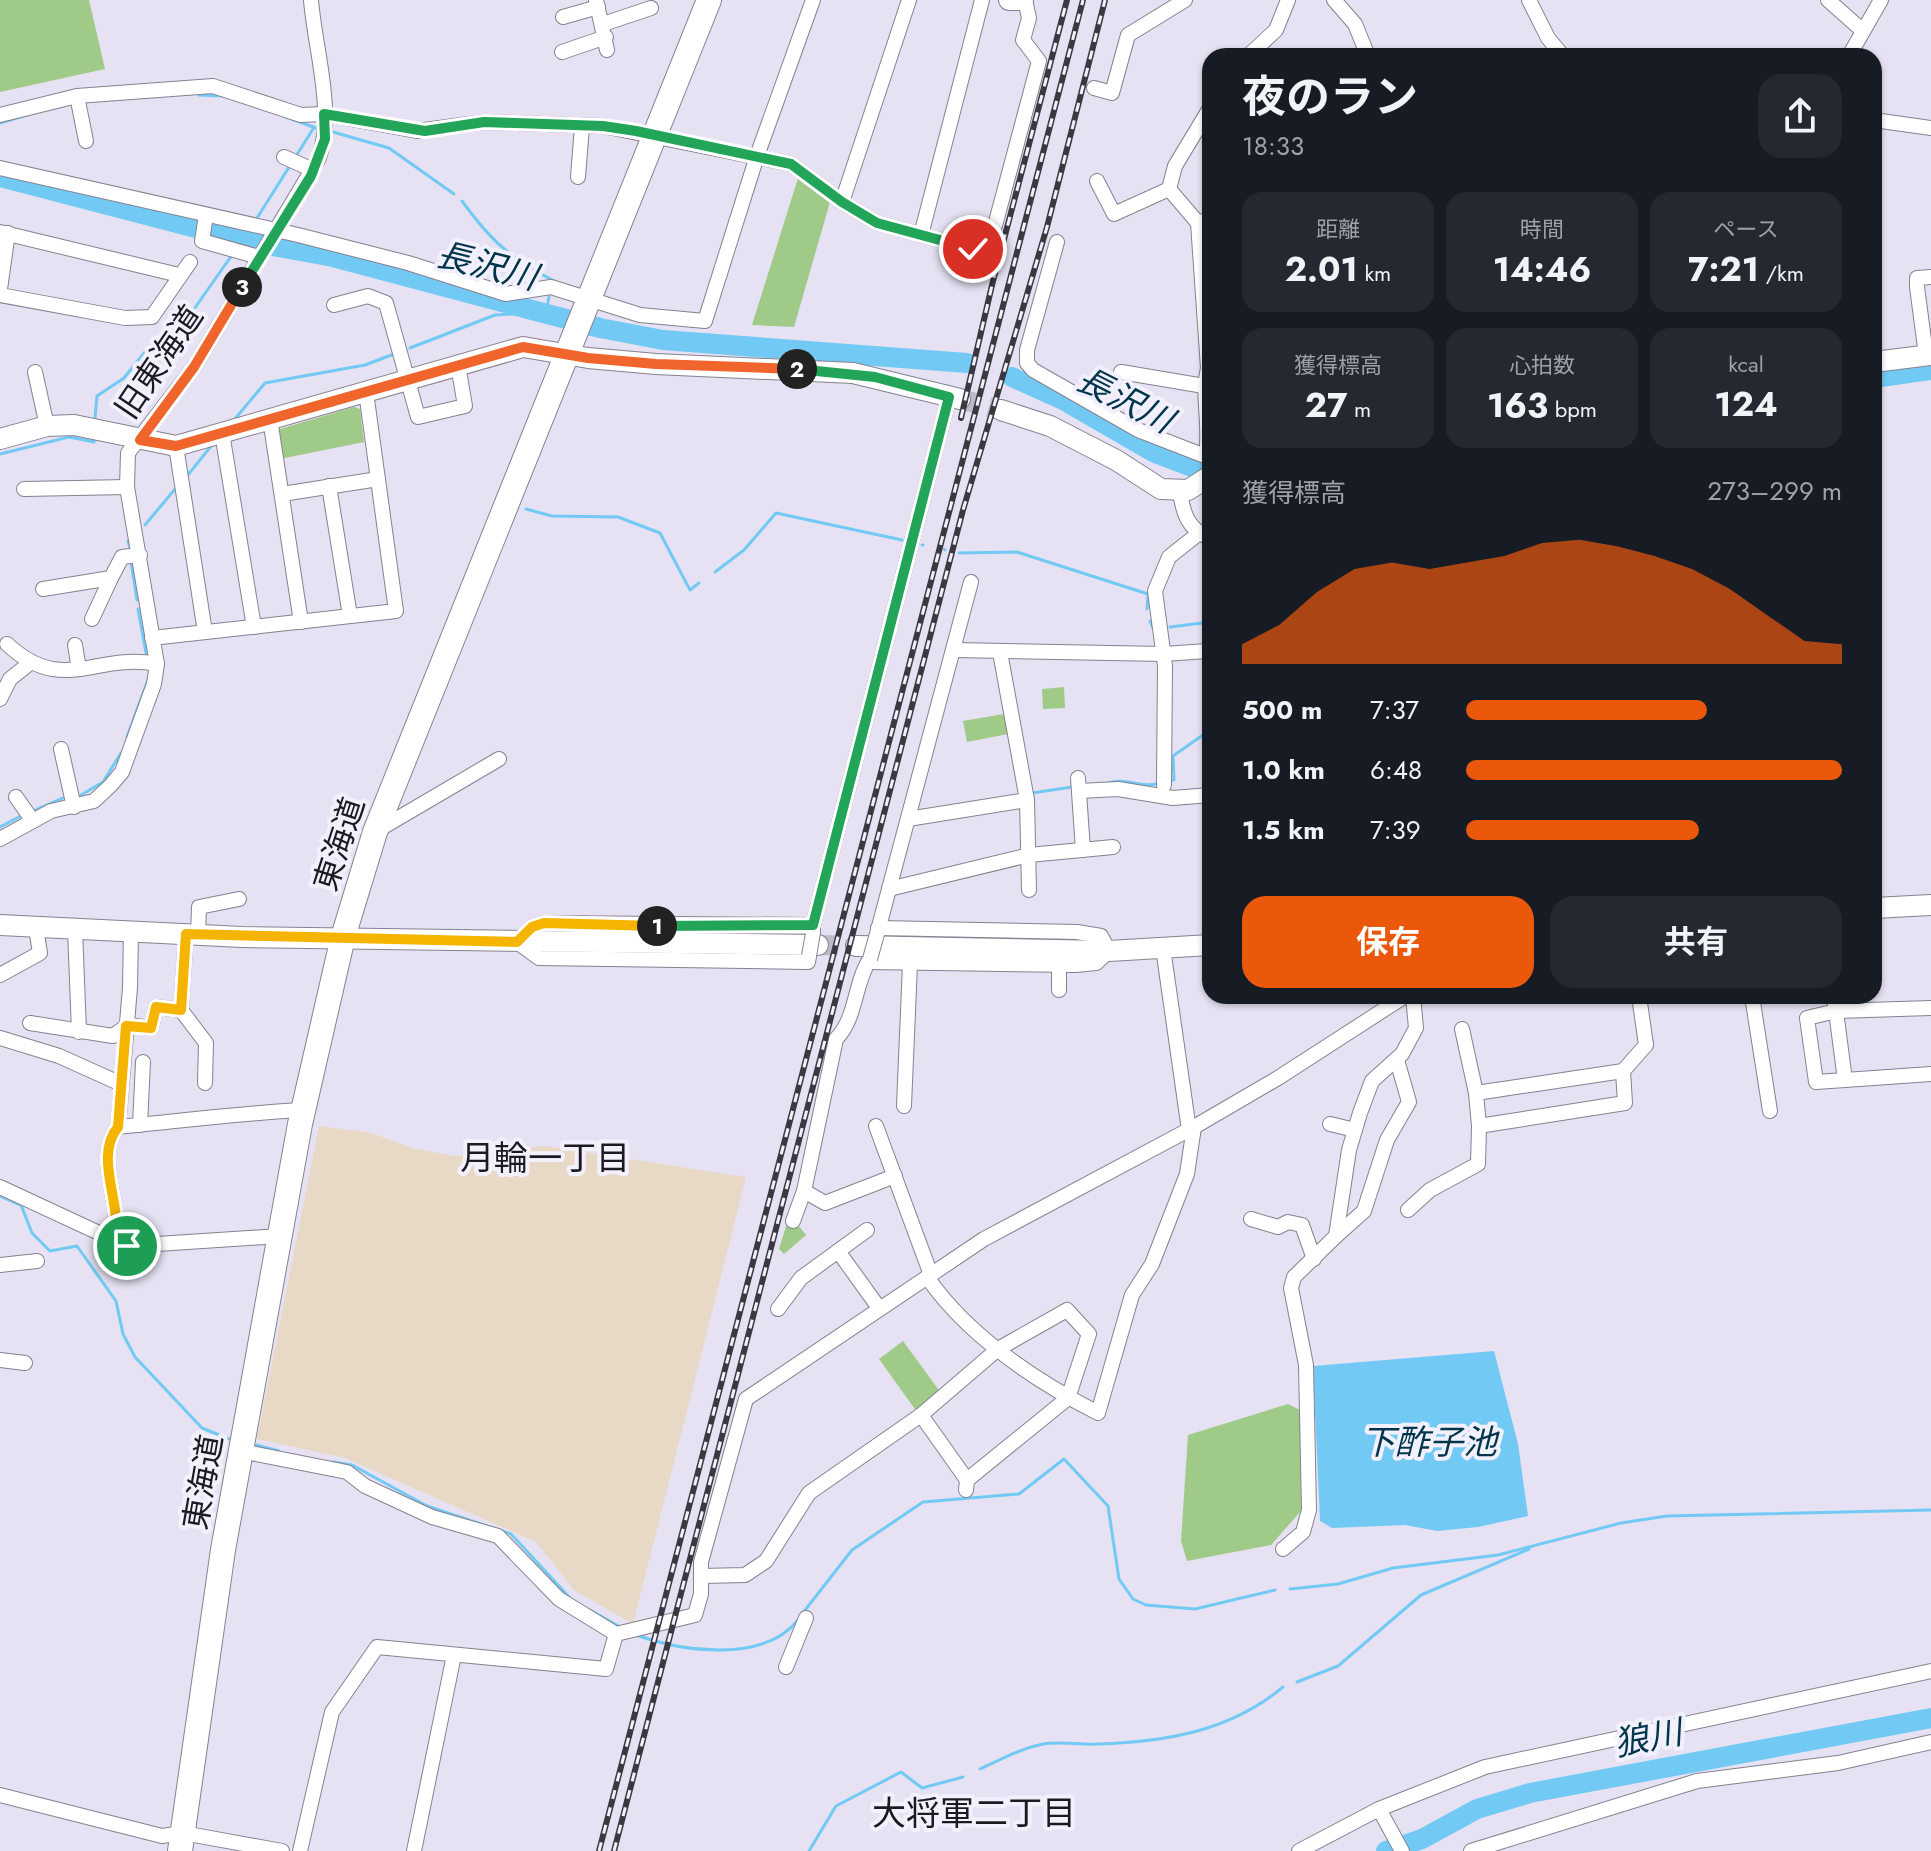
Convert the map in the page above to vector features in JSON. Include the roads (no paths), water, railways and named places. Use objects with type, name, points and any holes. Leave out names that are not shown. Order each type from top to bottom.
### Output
[{"type":"highway","name":"東海道","points":[[181,1842],[241,1451],[303,1110],[343,937],[375,832],[709,0]]},
{"type":"street","name":"旧東海道","points":[[0,839],[51,811],[94,801],[122,772],[154,684],[157,664],[127,487],[128,453],[194,367],[313,170],[325,139],[311,0]]},
{"type":"street","points":[[0,437],[47,426],[74,425],[176,446],[523,347],[580,325],[640,315],[705,321],[757,156],[813,0]]},
{"type":"street","points":[[842,202],[909,0]]},
{"type":"street","points":[[921,235],[982,0]]},
{"type":"street","points":[[0,115],[77,96],[213,86],[301,115],[324,114],[425,131],[484,122],[603,126],[757,156],[801,169],[842,202],[877,223],[973,249],[993,233],[1039,61],[1023,40],[1029,18],[1024,0],[1009,0]]},
{"type":"street","points":[[1094,88],[1112,93],[1128,35],[1185,0]]},
{"type":"street","points":[[1257,48],[1276,30],[1288,0]]},
{"type":"street","points":[[1334,0],[1355,24],[1365,48]]},
{"type":"street","points":[[1529,0],[1556,48]]},
{"type":"street","points":[[1828,0],[1863,31]]},
{"type":"street","points":[[1853,48],[1881,0]]},
{"type":"street","points":[[563,17],[597,3],[605,37]]},
{"type":"street","points":[[562,52],[605,37],[651,8]]},
{"type":"street","points":[[77,96],[86,141]]},
{"type":"street","points":[[1169,189],[1175,166],[1202,121]]},
{"type":"street","points":[[1882,121],[1931,128]]},
{"type":"street","points":[[578,177],[582,126]]},
{"type":"street","points":[[284,157],[313,170]]},
{"type":"street","points":[[0,168],[408,263],[506,294],[551,287],[580,325],[695,367],[853,373],[954,398],[883,651],[813,940],[517,942],[192,934],[0,925]]},
{"type":"street","points":[[1097,181],[1114,214],[1169,189]]},
{"type":"street","points":[[1169,189],[1202,219]]},
{"type":"street","points":[[206,215],[202,240],[259,257]]},
{"type":"street","points":[[0,289],[4,232],[179,275]]},
{"type":"street","points":[[1057,242],[1027,350],[1027,363],[1033,370],[1138,430],[1202,454]]},
{"type":"street","points":[[0,295],[125,318],[152,317],[190,262]]},
{"type":"street","points":[[1882,361],[1928,355],[1917,278],[1931,277]]},
{"type":"street","points":[[334,305],[368,296],[386,303],[418,417],[465,406],[458,365]]},
{"type":"street","points":[[35,372],[47,426]]},
{"type":"street","points":[[1121,372],[1202,385]]},
{"type":"street","points":[[152,638],[396,611],[366,392]]},
{"type":"street","points":[[1001,410],[1050,426],[1116,460],[1161,489],[1180,492],[1202,482]]},
{"type":"street","points":[[270,419],[301,622]]},
{"type":"street","points":[[222,433],[254,627]]},
{"type":"street","points":[[176,446],[205,632]]},
{"type":"street","points":[[282,494],[378,479]]},
{"type":"street","points":[[329,486],[350,616]]},
{"type":"street","points":[[24,489],[127,487]]},
{"type":"street","points":[[1180,492],[1182,510],[1202,534]]},
{"type":"street","points":[[1164,780],[1164,654],[1154,602],[1157,582],[1175,550],[1202,537]]},
{"type":"street","points":[[92,619],[122,557],[140,555]]},
{"type":"street","points":[[43,589],[111,578]]},
{"type":"street","points":[[793,1221],[804,1191],[836,1039],[847,1028],[865,955],[878,931],[971,582]]},
{"type":"street","points":[[7,644],[30,663],[53,672],[136,660],[157,664]]},
{"type":"street","points":[[75,645],[79,669]]},
{"type":"street","points":[[954,650],[1164,654],[1202,651]]},
{"type":"street","points":[[1000,652],[1026,795],[1029,890]]},
{"type":"street","points":[[0,699],[10,679],[30,663]]},
{"type":"street","points":[[61,749],[74,807]]},
{"type":"street","points":[[375,832],[499,759]]},
{"type":"street","points":[[1083,850],[1079,786],[1173,798],[1202,796]]},
{"type":"street","points":[[908,819],[1026,795]]},
{"type":"street","points":[[16,797],[33,821]]},
{"type":"street","points":[[889,889],[1029,855],[1113,847]]},
{"type":"street","points":[[205,1083],[206,1043],[181,1010],[192,934],[199,907],[239,899]]},
{"type":"street","points":[[1882,908],[1931,905]]},
{"type":"street","points":[[0,975],[40,953],[36,928]]},
{"type":"street","points":[[75,929],[79,1032]]},
{"type":"street","points":[[115,1240],[119,1223],[108,1151],[110,1136],[118,1127],[131,931]]},
{"type":"street","points":[[878,931],[1077,932],[1101,936],[1109,951]]},
{"type":"street","points":[[865,955],[1109,951],[1202,946]]},
{"type":"street","points":[[876,1126],[929,1276],[949,1310],[1068,1398],[1098,1413],[1132,1295],[1152,1264],[1187,1174],[1192,1128],[1163,948]]},
{"type":"street","points":[[865,955],[910,964],[1059,965],[1096,963],[1109,951]]},
{"type":"street","points":[[904,1106],[910,964]]},
{"type":"street","points":[[1059,965],[1059,990]]},
{"type":"street","points":[[241,1451],[347,1472],[365,1486],[432,1517],[498,1536],[559,1599],[621,1631],[695,1615],[701,1594],[701,1562],[746,1399],[984,1239],[1192,1128],[1278,1078],[1393,1004]]},
{"type":"street","points":[[1336,1236],[1339,1200],[1355,1130],[1372,1081],[1397,1060],[1416,1028],[1414,1004]]},
{"type":"street","points":[[1476,1093],[1623,1071],[1646,1045],[1640,1004]]},
{"type":"street","points":[[1753,1004],[1770,1111]]},
{"type":"street","points":[[1833,1004],[1807,1018],[1816,1082],[1931,1074]]},
{"type":"street","points":[[1835,1004],[1845,1080]]},
{"type":"street","points":[[1854,1004],[1931,1008]]},
{"type":"street","points":[[30,1023],[113,1036],[126,1026],[151,1028],[156,1007],[181,1010]]},
{"type":"street","points":[[1408,1210],[1430,1190],[1478,1164],[1476,1093],[1462,1029]]},
{"type":"street","points":[[0,1038],[59,1056],[119,1083]]},
{"type":"street","points":[[1283,1549],[1303,1532],[1309,1510],[1306,1365],[1291,1288],[1294,1277],[1364,1211],[1387,1140],[1409,1102],[1397,1060]]},
{"type":"street","points":[[140,1125],[143,1062]]},
{"type":"street","points":[[1479,1126],[1625,1103],[1623,1071]]},
{"type":"street","points":[[118,1127],[207,1123],[303,1110]]},
{"type":"street","points":[[1330,1124],[1355,1130]]},
{"type":"street","points":[[804,1191],[825,1203],[895,1176]]},
{"type":"street","points":[[0,1187],[127,1246],[280,1236]]},
{"type":"street","points":[[1251,1219],[1278,1227],[1288,1222],[1302,1225],[1314,1259]]},
{"type":"street","points":[[778,1309],[801,1278],[867,1230]]},
{"type":"street","points":[[838,1251],[879,1308]]},
{"type":"street","points":[[0,1265],[37,1261]]},
{"type":"street","points":[[701,1576],[745,1575],[766,1561],[809,1493],[921,1415],[998,1349],[1067,1310],[1089,1334],[1068,1398],[966,1485],[921,1415]]},
{"type":"street","points":[[0,1360],[25,1363]]},
{"type":"street","points":[[786,1667],[806,1618]]},
{"type":"street","points":[[300,1851],[332,1712],[377,1647],[606,1669],[621,1631]]},
{"type":"street","points":[[414,1851],[454,1655]]},
{"type":"street","points":[[1299,1851],[1379,1809],[1485,1767],[1931,1671]]},
{"type":"street","points":[[1471,1851],[1697,1781],[1838,1763],[1931,1742]]},
{"type":"street","points":[[0,1795],[181,1842],[282,1851]]},
{"type":"street","points":[[1379,1809],[1402,1851]]},
{"type":"water","name":"下酢子池","points":[[1494,1351],[1518,1444],[1528,1516],[1478,1527],[1437,1531],[1405,1525],[1332,1528],[1320,1521],[1313,1366]]},
{"type":"waterway","points":[[199,95],[223,96]]},
{"type":"waterway","points":[[0,123],[27,115]]},
{"type":"waterway","points":[[283,116],[316,128]]},
{"type":"waterway","points":[[296,156],[313,129]]},
{"type":"waterway","points":[[333,132],[389,148],[454,194]]},
{"type":"waterway","points":[[257,218],[291,164]]},
{"type":"waterway","name":"長沢川","points":[[0,177],[246,241],[333,257],[600,328],[663,340],[967,363]]},
{"type":"waterway","points":[[462,201],[502,247],[554,281]]},
{"type":"waterway","name":"長沢川","points":[[239,246],[246,234]]},
{"type":"waterway","points":[[95,418],[97,396],[124,378],[149,347],[185,322],[232,255]]},
{"type":"waterway","points":[[546,313],[549,297]]},
{"type":"waterway","points":[[410,348],[495,315],[542,312]]},
{"type":"waterway","points":[[234,420],[265,383],[365,365],[394,354]]},
{"type":"waterway","name":"長沢川","points":[[1882,377],[1931,370]]},
{"type":"waterway","name":"長沢川","points":[[1012,377],[1065,401],[1155,453],[1202,471]]},
{"type":"waterway","points":[[0,454],[69,437],[94,442],[94,439]]},
{"type":"waterway","points":[[187,476],[212,445]]},
{"type":"waterway","points":[[145,525],[175,489]]},
{"type":"waterway","points":[[526,509],[552,516],[618,517],[660,533],[690,590],[699,583]]},
{"type":"waterway","points":[[715,572],[744,550],[776,513],[902,540]]},
{"type":"waterway","points":[[128,541],[130,548]]},
{"type":"waterway","points":[[959,553],[1017,552],[1148,594],[1147,609]]},
{"type":"waterway","points":[[131,562],[137,600]]},
{"type":"waterway","points":[[138,609],[146,653]]},
{"type":"waterway","points":[[1150,621],[1153,628]]},
{"type":"waterway","points":[[1170,627],[1202,623]]},
{"type":"waterway","points":[[127,737],[149,677]]},
{"type":"waterway","points":[[1168,781],[1174,780],[1173,756],[1202,736]]},
{"type":"waterway","points":[[81,795],[103,782],[121,753]]},
{"type":"waterway","points":[[1108,783],[1161,783]]},
{"type":"waterway","points":[[1032,793],[1072,787]]},
{"type":"waterway","points":[[33,811],[65,797]]},
{"type":"waterway","points":[[0,827],[21,816]]},
{"type":"waterway","points":[[0,1196],[21,1205],[32,1233],[50,1251],[77,1246],[116,1301],[123,1334],[135,1357],[202,1428],[229,1439]]},
{"type":"waterway","points":[[256,1445],[279,1451]]},
{"type":"waterway","points":[[802,1614],[852,1550],[923,1502],[1019,1494],[1064,1459],[1108,1506],[1119,1579],[1133,1599],[1146,1605],[1195,1609],[1275,1590]]},
{"type":"waterway","points":[[333,1462],[352,1465],[427,1506],[511,1534],[570,1598]]},
{"type":"waterway","points":[[1290,1589],[1338,1584],[1393,1568],[1498,1555],[1621,1523],[1667,1516],[1931,1510]]},
{"type":"waterway","points":[[1297,1682],[1338,1666],[1421,1595],[1529,1549]]},
{"type":"waterway","points":[[590,1610],[622,1628]]},
{"type":"waterway","points":[[636,1635],[698,1649],[743,1648],[783,1634],[798,1620]]},
{"type":"waterway","points":[[980,1769],[1018,1751],[1043,1744],[1123,1743],[1196,1731],[1241,1714],[1283,1687]]},
{"type":"waterway","name":"狼川","points":[[1386,1851],[1422,1839],[1477,1809],[1530,1793],[1931,1718]]},
{"type":"waterway","points":[[809,1851],[836,1806],[901,1772],[922,1788],[963,1777]]},
{"type":"tunnel","points":[[960,399],[1001,410]]},
{"type":"tunnel","points":[[818,945],[856,946]]},
{"type":"railway","points":[[961,418],[993,281],[1067,0]]},
{"type":"railway","points":[[599,1851],[1083,0]]},
{"type":"railway","points":[[614,1851],[963,510],[1047,227],[1105,0]]},
{"type":"district","name":"月輪一丁目","points":[[545,1158]]},
{"type":"district","name":"大将軍二丁目","points":[[974,1813]]}]
